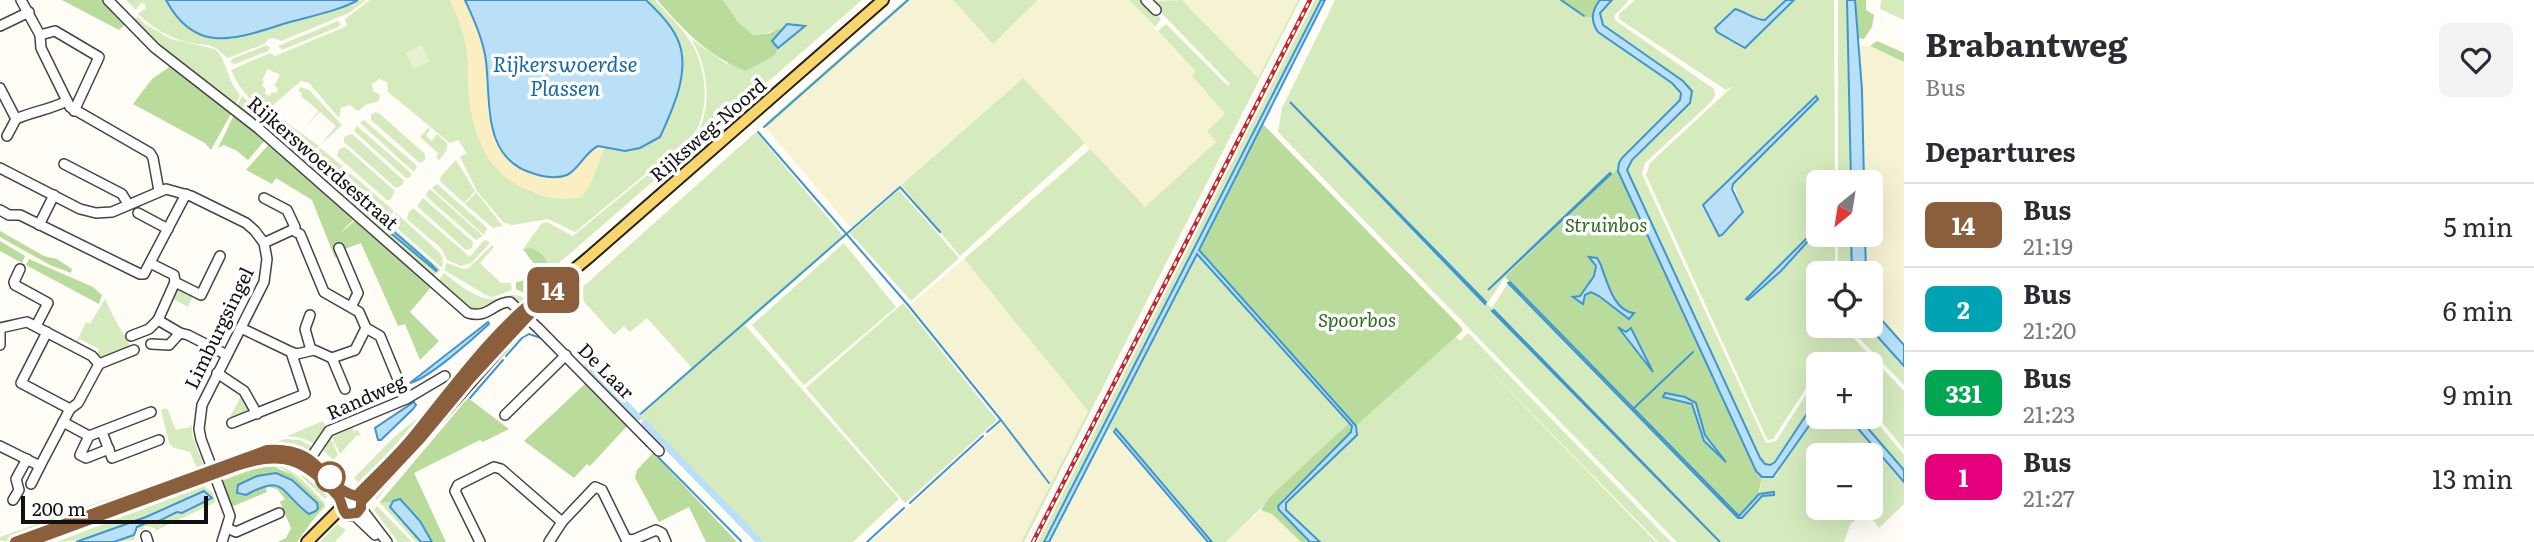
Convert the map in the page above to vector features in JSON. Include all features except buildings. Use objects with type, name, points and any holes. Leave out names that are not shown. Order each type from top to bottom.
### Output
[{"type":"main road","name":"Rijksweg-Noord","points":[[351,505],[415,435],[494,340],[546,291],[556,286],[883,0]]},
{"type":"main road","points":[[307,542],[351,505]]},
{"type":"main road","points":[[317,542],[351,505]]},
{"type":"street","points":[[21,0],[40,35],[41,48],[74,111],[145,148],[153,158],[159,191]]},
{"type":"street","name":"Rijkerswoerdsestraat","points":[[108,0],[155,48],[259,129],[468,313],[484,314],[507,301],[523,315]]},
{"type":"street","points":[[1146,0],[1156,9]]},
{"type":"street","points":[[0,26],[29,12]]},
{"type":"street","points":[[40,35],[55,32],[99,57],[74,111]]},
{"type":"street","points":[[0,88],[16,119]]},
{"type":"street","points":[[7,136],[16,119],[37,109],[47,111],[67,101]]},
{"type":"street","points":[[64,164],[122,194],[128,204]]},
{"type":"street","points":[[0,169],[80,209],[96,213],[112,212],[166,189],[186,194],[246,223],[264,243],[295,227],[286,210],[264,198]]},
{"type":"street","points":[[0,210],[9,215],[20,215],[140,274],[145,274],[186,194]]},
{"type":"street","points":[[39,225],[54,195]]},
{"type":"street","points":[[138,213],[167,229]]},
{"type":"street","points":[[292,230],[299,234],[324,292],[359,312],[366,328],[380,337],[406,400]]},
{"type":"street","name":"Limburgsingel","points":[[227,528],[230,516],[201,439],[199,416],[217,373],[264,282],[267,259],[264,243]]},
{"type":"street","points":[[339,248],[358,293],[351,307]]},
{"type":"street","points":[[175,282],[201,295],[220,256]]},
{"type":"street","points":[[131,336],[149,329],[158,320],[175,282],[174,275],[150,263]]},
{"type":"street","points":[[20,269],[15,285],[48,303],[36,326]]},
{"type":"street","points":[[310,315],[305,329],[311,349]]},
{"type":"street","name":"De Laar","points":[[523,315],[566,355],[659,451]]},
{"type":"street","points":[[158,320],[180,334],[188,335],[227,355]]},
{"type":"street","points":[[0,345],[0,329],[22,322],[36,326],[92,356],[99,364]]},
{"type":"street","points":[[242,328],[291,352],[297,354],[311,349],[332,359],[345,389]]},
{"type":"street","points":[[332,359],[355,350],[366,328]]},
{"type":"street","points":[[47,332],[21,383],[70,409]]},
{"type":"street","points":[[151,344],[169,345],[180,334]]},
{"type":"street","points":[[31,484],[70,409],[79,403],[99,364],[134,350]]},
{"type":"street","points":[[232,423],[304,394],[291,352]]},
{"type":"street","points":[[505,415],[566,355]]},
{"type":"street","points":[[217,373],[244,391],[257,414]]},
{"type":"street","name":"Randweg","points":[[307,463],[329,431],[406,400],[445,376]]},
{"type":"street","points":[[63,422],[89,436],[151,412]]},
{"type":"street","points":[[102,432],[112,458],[159,440]]},
{"type":"street","points":[[89,436],[80,455],[86,458],[109,449]]},
{"type":"street","points":[[0,446],[40,466]]},
{"type":"street","points":[[29,542],[267,450],[289,451],[307,463],[387,542]]},
{"type":"street","points":[[13,500],[19,489],[16,480],[27,459]]},
{"type":"street","points":[[480,542],[455,491],[458,485],[494,467],[501,469],[562,522]]},
{"type":"street","points":[[15,542],[214,471]]},
{"type":"street","points":[[550,542],[562,522],[593,488],[597,487],[602,490],[626,539],[633,540],[656,530],[662,533],[666,542]]},
{"type":"street","points":[[351,505],[380,542]]},
{"type":"street","points":[[222,542],[227,528],[236,532],[279,513]]},
{"type":"shaded area","points":[[910,0],[953,0],[993,43],[1038,0],[1129,0],[1196,73],[1193,77],[1226,114],[1216,142],[1145,208],[1023,78],[851,228],[766,128]]},
{"type":"shaded area","points":[[1182,0],[1298,0],[1258,79]]},
{"type":"shaded area","points":[[1859,46],[1870,46],[1904,62],[1904,345],[1883,321],[1883,261],[1866,261],[1865,247],[1883,247],[1883,170],[1864,170]]},
{"type":"shaded area","points":[[964,259],[1088,411],[1021,542],[871,542],[1004,420],[910,305]]},
{"type":"shaded area","points":[[1109,428],[1114,432],[1208,542],[1049,542]]},
{"type":"shaded area","points":[[1261,510],[1272,514],[1301,542],[1226,542]]},
{"type":"green space","points":[[62,0],[105,0],[127,23],[119,30]]},
{"type":"green space","points":[[126,0],[166,0],[187,27],[212,38],[226,38],[257,32],[366,0],[349,13],[281,41],[269,39],[264,44],[228,58],[212,46],[180,40],[161,31],[138,14],[146,8],[145,4],[141,3],[136,10]]},
{"type":"green space","points":[[370,0],[450,0],[460,22],[468,54],[472,115],[486,150],[510,179],[543,195],[581,197],[589,187],[605,146],[625,151],[660,137],[677,98],[682,65],[673,34],[646,0],[655,0],[680,28],[698,56],[705,92],[702,115],[693,135],[575,232],[548,219],[512,225],[503,222],[477,191],[460,157],[467,153],[458,140],[450,143],[388,92],[387,82],[379,79],[372,84],[373,91],[380,95],[379,101],[365,105],[358,111],[350,105],[341,108],[339,118],[309,83],[301,81],[265,112],[245,93],[234,77],[231,70],[270,53],[275,56],[347,26],[345,19]],"holes":[[[268,69],[280,75],[274,86],[278,88],[276,93],[272,92],[269,96],[265,93],[262,80]]]},
{"type":"green space","points":[[657,0],[723,0],[738,22],[753,35],[767,34],[782,28],[772,41],[778,48],[774,56],[746,71],[708,50]]},
{"type":"green space","points":[[723,0],[862,0],[551,270],[541,254],[523,249],[541,224],[547,222],[573,236],[696,135],[705,113],[706,87],[701,61],[691,39],[727,64],[775,30],[759,36],[747,31]]},
{"type":"green space","points":[[905,0],[910,0],[766,128],[767,122]]},
{"type":"green space","points":[[953,0],[1038,0],[993,44]]},
{"type":"green space","points":[[1129,0],[1143,0],[1161,19],[1155,27]]},
{"type":"green space","points":[[1182,0],[1258,78],[1300,0],[1024,542],[1021,542],[1088,411],[964,259],[1090,149],[1145,207],[1216,142],[1207,131],[1225,114],[1192,76],[1196,72],[1158,31],[1166,24],[1228,86],[1230,84],[1150,1]]},
{"type":"green space","points":[[1315,0],[1321,0],[1044,542],[1038,542]]},
{"type":"green space","points":[[1335,0],[1561,0],[1584,16],[1592,18],[1595,28],[1601,34],[1677,87],[1681,93],[1680,100],[1622,158],[1618,168],[1505,277],[1487,304],[1492,308],[1508,283],[1738,518],[1758,499],[1762,477],[1776,476],[1807,429],[1858,429],[1870,443],[1806,443],[1806,520],[1855,520],[1850,525],[1844,542],[1677,542],[1278,132],[1282,108]]},
{"type":"green space","points":[[1561,0],[1600,0],[1592,18],[1584,16]]},
{"type":"green space","points":[[1612,0],[1629,0],[1614,16],[1616,21],[1714,89],[1715,95],[1711,102],[1645,163],[1642,174],[1766,443],[1776,441],[1806,395],[1806,415],[1772,465],[1767,466],[1760,458],[1627,170],[1632,160],[1690,103],[1683,81],[1603,25],[1600,13]]},
{"type":"green space","points":[[1635,0],[1786,0],[1765,20],[1759,20],[1746,12],[1717,33],[1745,48],[1794,0],[1834,0],[1835,170],[1806,170],[1806,240],[1746,299],[1781,271],[1806,243],[1806,247],[1835,247],[1835,261],[1806,261],[1806,338],[1854,338],[1867,352],[1806,352],[1806,388],[1773,439],[1768,440],[1766,437],[1646,175],[1650,163],[1733,86],[1726,90],[1619,19],[1619,14]],"holes":[[[1817,97],[1818,99],[1733,184],[1743,212],[1723,235],[1719,236],[1704,204]]]},
{"type":"green space","points":[[1838,0],[1847,0],[1851,170],[1838,170]]},
{"type":"green space","points":[[1855,0],[1866,0],[1866,10],[1874,15],[1872,27],[1864,39],[1858,38]]},
{"type":"green space","points":[[1881,0],[1904,0],[1904,20],[1880,9]]},
{"type":"green space","points":[[138,17],[171,39],[215,49],[223,59],[232,84],[240,94],[235,107],[188,71],[132,21]]},
{"type":"green space","points":[[338,21],[341,24],[338,27],[282,50],[278,46]]},
{"type":"green space","points":[[1877,41],[1904,53],[1904,62],[1870,46]]},
{"type":"green space","points":[[267,45],[270,48],[268,51],[235,64],[230,63],[232,59]]},
{"type":"green space","points":[[421,45],[430,61],[414,69],[406,53]]},
{"type":"green space","points":[[172,65],[232,112],[211,150],[205,143],[133,104],[152,79]]},
{"type":"green space","points":[[1023,78],[1085,143],[960,256],[901,185]]},
{"type":"green space","points":[[301,87],[309,90],[342,125],[322,143],[336,126],[320,112],[305,127],[319,111],[301,96],[298,90]]},
{"type":"green space","points":[[242,96],[264,115],[256,122],[236,108]]},
{"type":"green space","points":[[375,112],[425,154],[425,160],[420,163],[371,120],[371,115]]},
{"type":"green space","points":[[235,113],[266,139],[248,160],[224,145],[218,148]]},
{"type":"green space","points":[[273,120],[283,120],[319,146],[311,153]]},
{"type":"green space","points":[[364,120],[415,164],[417,167],[414,172],[360,123]]},
{"type":"green space","points":[[271,122],[368,206],[359,213],[266,129]],"holes":[[[274,128],[363,206],[273,130]]]},
{"type":"green space","name":"Spoorbos","points":[[1263,124],[1462,328],[1456,337],[1356,426],[1199,250]]},
{"type":"green space","points":[[357,126],[412,174],[410,177],[406,178],[354,131]]},
{"type":"green space","points":[[428,128],[430,130],[426,135],[432,141],[437,134],[447,143],[447,150],[439,160],[436,157],[438,153],[420,137]]},
{"type":"green space","points":[[756,132],[844,237],[745,325],[899,499],[853,542],[765,542],[639,417],[692,368],[647,318],[630,332],[624,326],[614,335],[576,293]]},
{"type":"green space","points":[[352,134],[404,181],[402,185],[396,188],[344,142],[344,137]]},
{"type":"green space","points":[[271,142],[357,216],[339,234],[358,218],[433,285],[410,312],[439,341],[420,360],[405,324],[398,326],[361,243],[342,250],[335,258],[312,200],[276,178],[272,184],[246,170]]},
{"type":"green space","points":[[345,147],[395,191],[390,200],[337,156],[339,149]]},
{"type":"green space","points":[[321,148],[394,211],[387,219],[313,155]]},
{"type":"green space","points":[[456,160],[475,191],[464,203],[440,181],[441,176]]},
{"type":"green space","name":"Struinbos","points":[[1618,168],[1756,471],[1762,477],[1758,495],[1739,516],[1505,277]],"holes":[[[1593,260],[1614,299],[1633,313],[1630,316],[1591,292],[1585,295],[1583,303],[1574,297],[1580,296],[1592,279],[1595,270]],[[1665,393],[1696,403],[1705,435],[1724,459],[1704,441],[1692,404],[1664,397]]]},
{"type":"green space","points":[[437,184],[487,228],[484,235],[432,188]]},
{"type":"green space","points":[[430,189],[483,236],[476,240],[427,197]]},
{"type":"green space","points":[[899,190],[959,258],[911,301],[850,233]]},
{"type":"green space","points":[[476,192],[502,226],[493,228],[465,204]]},
{"type":"green space","points":[[423,198],[473,242],[472,248],[466,250],[417,206]]},
{"type":"green space","points":[[369,207],[441,270],[432,277],[361,215]]},
{"type":"green space","points":[[413,208],[470,257],[483,241],[490,243],[471,263],[461,266],[447,260],[441,248],[407,219]]},
{"type":"green space","points":[[396,213],[439,252],[443,259],[442,268],[389,221]]},
{"type":"green space","points":[[0,231],[44,256],[57,259],[72,269],[71,273],[50,265],[0,237]]},
{"type":"green space","points":[[0,241],[25,256],[22,263],[0,251]]},
{"type":"green space","points":[[844,243],[896,307],[804,385],[752,325]]},
{"type":"green space","points":[[492,245],[494,247],[480,263],[501,283],[511,283],[512,290],[493,297],[486,295],[444,270],[447,263],[463,269],[469,268]]},
{"type":"green space","points":[[1838,247],[1851,247],[1852,261],[1838,261]]},
{"type":"green space","points":[[530,248],[541,253],[551,270],[529,290],[528,295],[516,289],[516,282],[522,281],[534,264],[523,249]]},
{"type":"green space","points":[[1197,254],[1349,423],[1226,542],[1212,542],[1116,429],[1114,432],[1109,428],[1155,331]]},
{"type":"green space","points":[[29,259],[93,287],[102,295],[99,304],[26,265]]},
{"type":"green space","points":[[444,273],[465,289],[488,299],[516,295],[525,299],[519,304],[507,297],[479,313],[472,311],[438,282]]},
{"type":"green space","points":[[176,287],[194,294],[188,307],[171,298]]},
{"type":"green space","points":[[105,299],[132,349],[104,359],[98,354],[99,349],[80,339],[76,343],[86,322],[90,324]]},
{"type":"green space","points":[[903,303],[997,420],[905,503],[806,388]]},
{"type":"green space","points":[[1468,333],[1671,542],[1658,542],[1462,342],[1656,542],[1320,542],[1286,510],[1286,503],[1357,429],[1356,426],[1456,337],[1460,341]]},
{"type":"green space","points":[[1859,338],[1879,338],[1904,366],[1904,385],[1883,363],[1883,352],[1873,352]]},
{"type":"green space","points":[[1883,369],[1904,391],[1904,449],[1883,424]]},
{"type":"green space","points":[[586,383],[629,424],[590,466],[587,464],[574,478],[524,441]]},
{"type":"green space","points":[[447,390],[409,438],[360,484],[354,478],[394,437]]},
{"type":"green space","points":[[242,394],[249,411],[230,421],[230,417]]},
{"type":"green space","points":[[468,398],[509,429],[483,442],[480,440],[414,473],[446,542],[432,542],[425,529],[395,500],[380,503]]},
{"type":"green space","points":[[167,408],[176,430],[190,427],[191,423],[193,438],[204,466],[197,468],[190,452],[174,448],[169,443],[161,410]]},
{"type":"green space","points":[[323,421],[327,429],[315,444],[302,438],[287,436]]},
{"type":"green space","points":[[438,422],[440,423],[405,462],[377,500],[373,492]]},
{"type":"green space","points":[[1349,423],[1352,426],[1351,432],[1281,501],[1279,511],[1310,542],[1301,542],[1272,514],[1261,510],[1269,498]]},
{"type":"green space","points":[[352,427],[361,435],[356,436],[340,454],[331,435]]},
{"type":"green space","points":[[1868,429],[1883,429],[1904,455],[1904,470],[1883,443]]},
{"type":"green space","points":[[329,434],[338,455],[333,460],[320,447]]},
{"type":"green space","points":[[285,439],[300,440],[313,447],[306,454],[217,464]]},
{"type":"green space","points":[[653,453],[737,542],[706,542],[689,507],[659,522],[635,478],[637,470]]},
{"type":"green space","points":[[1883,458],[1904,482],[1904,504],[1879,528],[1873,520],[1883,520]]},
{"type":"green space","points":[[265,465],[274,465],[282,467],[290,471],[324,502],[325,507],[315,519],[323,505],[282,468],[269,466],[221,480]]},
{"type":"green space","points":[[273,466],[292,475],[324,505],[297,542],[277,542],[286,538],[291,528],[280,502],[285,499],[277,489],[266,488],[267,492],[231,507],[221,481],[261,467]],"holes":[[[276,473],[316,511],[309,514],[287,493],[275,486],[268,485],[239,495],[238,485],[257,476]]]},
{"type":"green space","points":[[305,471],[329,495],[325,499],[301,476]]},
{"type":"green space","points":[[195,472],[9,542],[0,540],[0,537],[159,481]]},
{"type":"green space","points":[[199,481],[200,485],[46,542],[34,542]]},
{"type":"green space","points":[[204,486],[213,493],[215,502],[155,531],[155,528],[144,526],[143,530],[137,528],[134,540],[114,542],[134,535],[137,527],[150,521],[156,523],[212,498],[204,491],[112,531],[74,541],[56,542]]},
{"type":"green space","points":[[391,502],[390,507],[421,542],[416,542],[380,503]]},
{"type":"green space","points":[[377,506],[412,542],[398,542],[374,510]]},
{"type":"green space","points":[[337,524],[346,530],[335,542],[320,542]]},
{"type":"sand","points":[[450,0],[465,0],[480,35],[486,62],[488,111],[496,144],[513,162],[583,159],[592,149],[605,146],[589,187],[581,197],[554,197],[528,190],[513,183],[491,162],[477,135],[473,120],[466,46],[460,22]]},
{"type":"water","points":[[166,0],[358,0],[254,33],[221,38],[191,30],[178,18]]},
{"type":"water","name":"Rijkerswoerdse Plassen","points":[[465,0],[646,0],[677,38],[683,62],[679,88],[660,137],[640,148],[625,151],[598,146],[571,172],[563,176],[543,176],[518,167],[506,156],[492,128],[485,53]]},
{"type":"water","points":[[1321,0],[1325,0],[1199,250],[1356,426],[1357,435],[1286,503],[1286,510],[1320,542],[1310,542],[1278,506],[1351,432],[1352,426],[1197,254],[1049,542],[1044,542]]},
{"type":"water","points":[[1600,0],[1612,0],[1600,13],[1603,25],[1683,81],[1692,91],[1690,103],[1632,160],[1627,170],[1765,464],[1775,462],[1806,415],[1807,429],[1773,477],[1762,477],[1756,471],[1618,171],[1622,158],[1680,100],[1681,93],[1672,83],[1598,32],[1593,16]]},
{"type":"water","points":[[1786,0],[1794,0],[1745,48],[1717,32],[1715,28],[1735,9],[1765,20]]},
{"type":"water","points":[[1847,0],[1855,0],[1862,90],[1864,170],[1851,170]]},
{"type":"water","points":[[787,24],[805,26],[778,48],[772,41]]},
{"type":"water","points":[[1816,96],[1818,99],[1733,184],[1732,189],[1743,212],[1719,236],[1703,205]]},
{"type":"water","points":[[1290,102],[1486,302],[1485,304]]},
{"type":"water","points":[[272,129],[364,205],[361,207]]},
{"type":"water","points":[[1610,173],[1611,174],[1488,290]]},
{"type":"water","points":[[369,210],[431,264],[437,270],[367,213]]},
{"type":"water","points":[[1806,239],[1806,243],[1781,271],[1746,299]]},
{"type":"water","points":[[1851,247],[1865,247],[1866,261],[1852,261]]},
{"type":"water","points":[[1589,257],[1597,258],[1616,301],[1627,311],[1634,313],[1629,319],[1591,292],[1585,295],[1583,304],[1573,297],[1580,296],[1594,276],[1596,266]]},
{"type":"water","points":[[1510,282],[1739,516],[1759,494],[1774,492],[1774,495],[1762,496],[1742,518],[1738,518],[1508,283]]},
{"type":"water","points":[[1494,310],[1720,542],[1492,311]]},
{"type":"water","points":[[1883,321],[1904,345],[1904,366],[1879,338],[1883,338]]},
{"type":"water","points":[[488,322],[489,324],[450,358],[410,383]]},
{"type":"water","points":[[1618,327],[1626,332],[1631,328],[1653,372]]},
{"type":"water","points":[[1665,393],[1685,397],[1696,403],[1705,435],[1726,462],[1704,441],[1692,404],[1663,397]]},
{"type":"water","points":[[414,402],[416,405],[413,409],[378,440],[375,428]]},
{"type":"water","points":[[1116,429],[1212,542],[1208,542],[1114,432]]},
{"type":"water","points":[[1858,429],[1868,429],[1881,443],[1870,443]]},
{"type":"water","points":[[1883,446],[1904,470],[1904,482],[1883,458]]},
{"type":"water","points":[[276,473],[292,480],[317,503],[316,511],[309,514],[276,486],[268,486],[246,495],[237,493],[238,485],[257,476]]},
{"type":"water","points":[[204,491],[212,498],[182,513],[177,512],[155,523],[150,521],[137,527],[134,535],[114,542],[76,542],[146,517]]},
{"type":"water","points":[[400,499],[420,521],[432,542],[421,542],[390,507],[393,501]]},
{"type":"waterway","points":[[764,127],[908,0]]},
{"type":"waterway","points":[[1561,0],[1584,16]]},
{"type":"waterway","points":[[758,132],[908,305],[1001,420],[987,432]]},
{"type":"waterway","points":[[637,417],[900,187],[940,232]]},
{"type":"waterway","points":[[506,356],[529,334],[541,338],[557,354]]},
{"type":"waterway","points":[[1633,409],[1693,352]]},
{"type":"waterway","points":[[470,398],[503,360]]},
{"type":"waterway","points":[[588,366],[638,417]]},
{"type":"waterway","points":[[589,386],[613,411]]},
{"type":"waterway","points":[[1001,420],[1049,483]]},
{"type":"waterway","points":[[645,424],[760,542]]},
{"type":"waterway","points":[[630,428],[647,446]]},
{"type":"waterway","points":[[910,503],[983,436]]},
{"type":"waterway","points":[[658,457],[741,541]]},
{"type":"waterway","points":[[867,542],[904,508]]},
{"type":"railway","points":[[1033,542],[1310,0]]},
{"type":"bus line","name":"14","points":[[15,542],[267,450],[289,451],[310,459],[349,495],[356,496],[415,435],[503,330],[546,291],[556,286],[361,502],[357,513],[346,514],[337,495],[305,467],[291,460],[268,457],[236,466],[29,542]]}]
